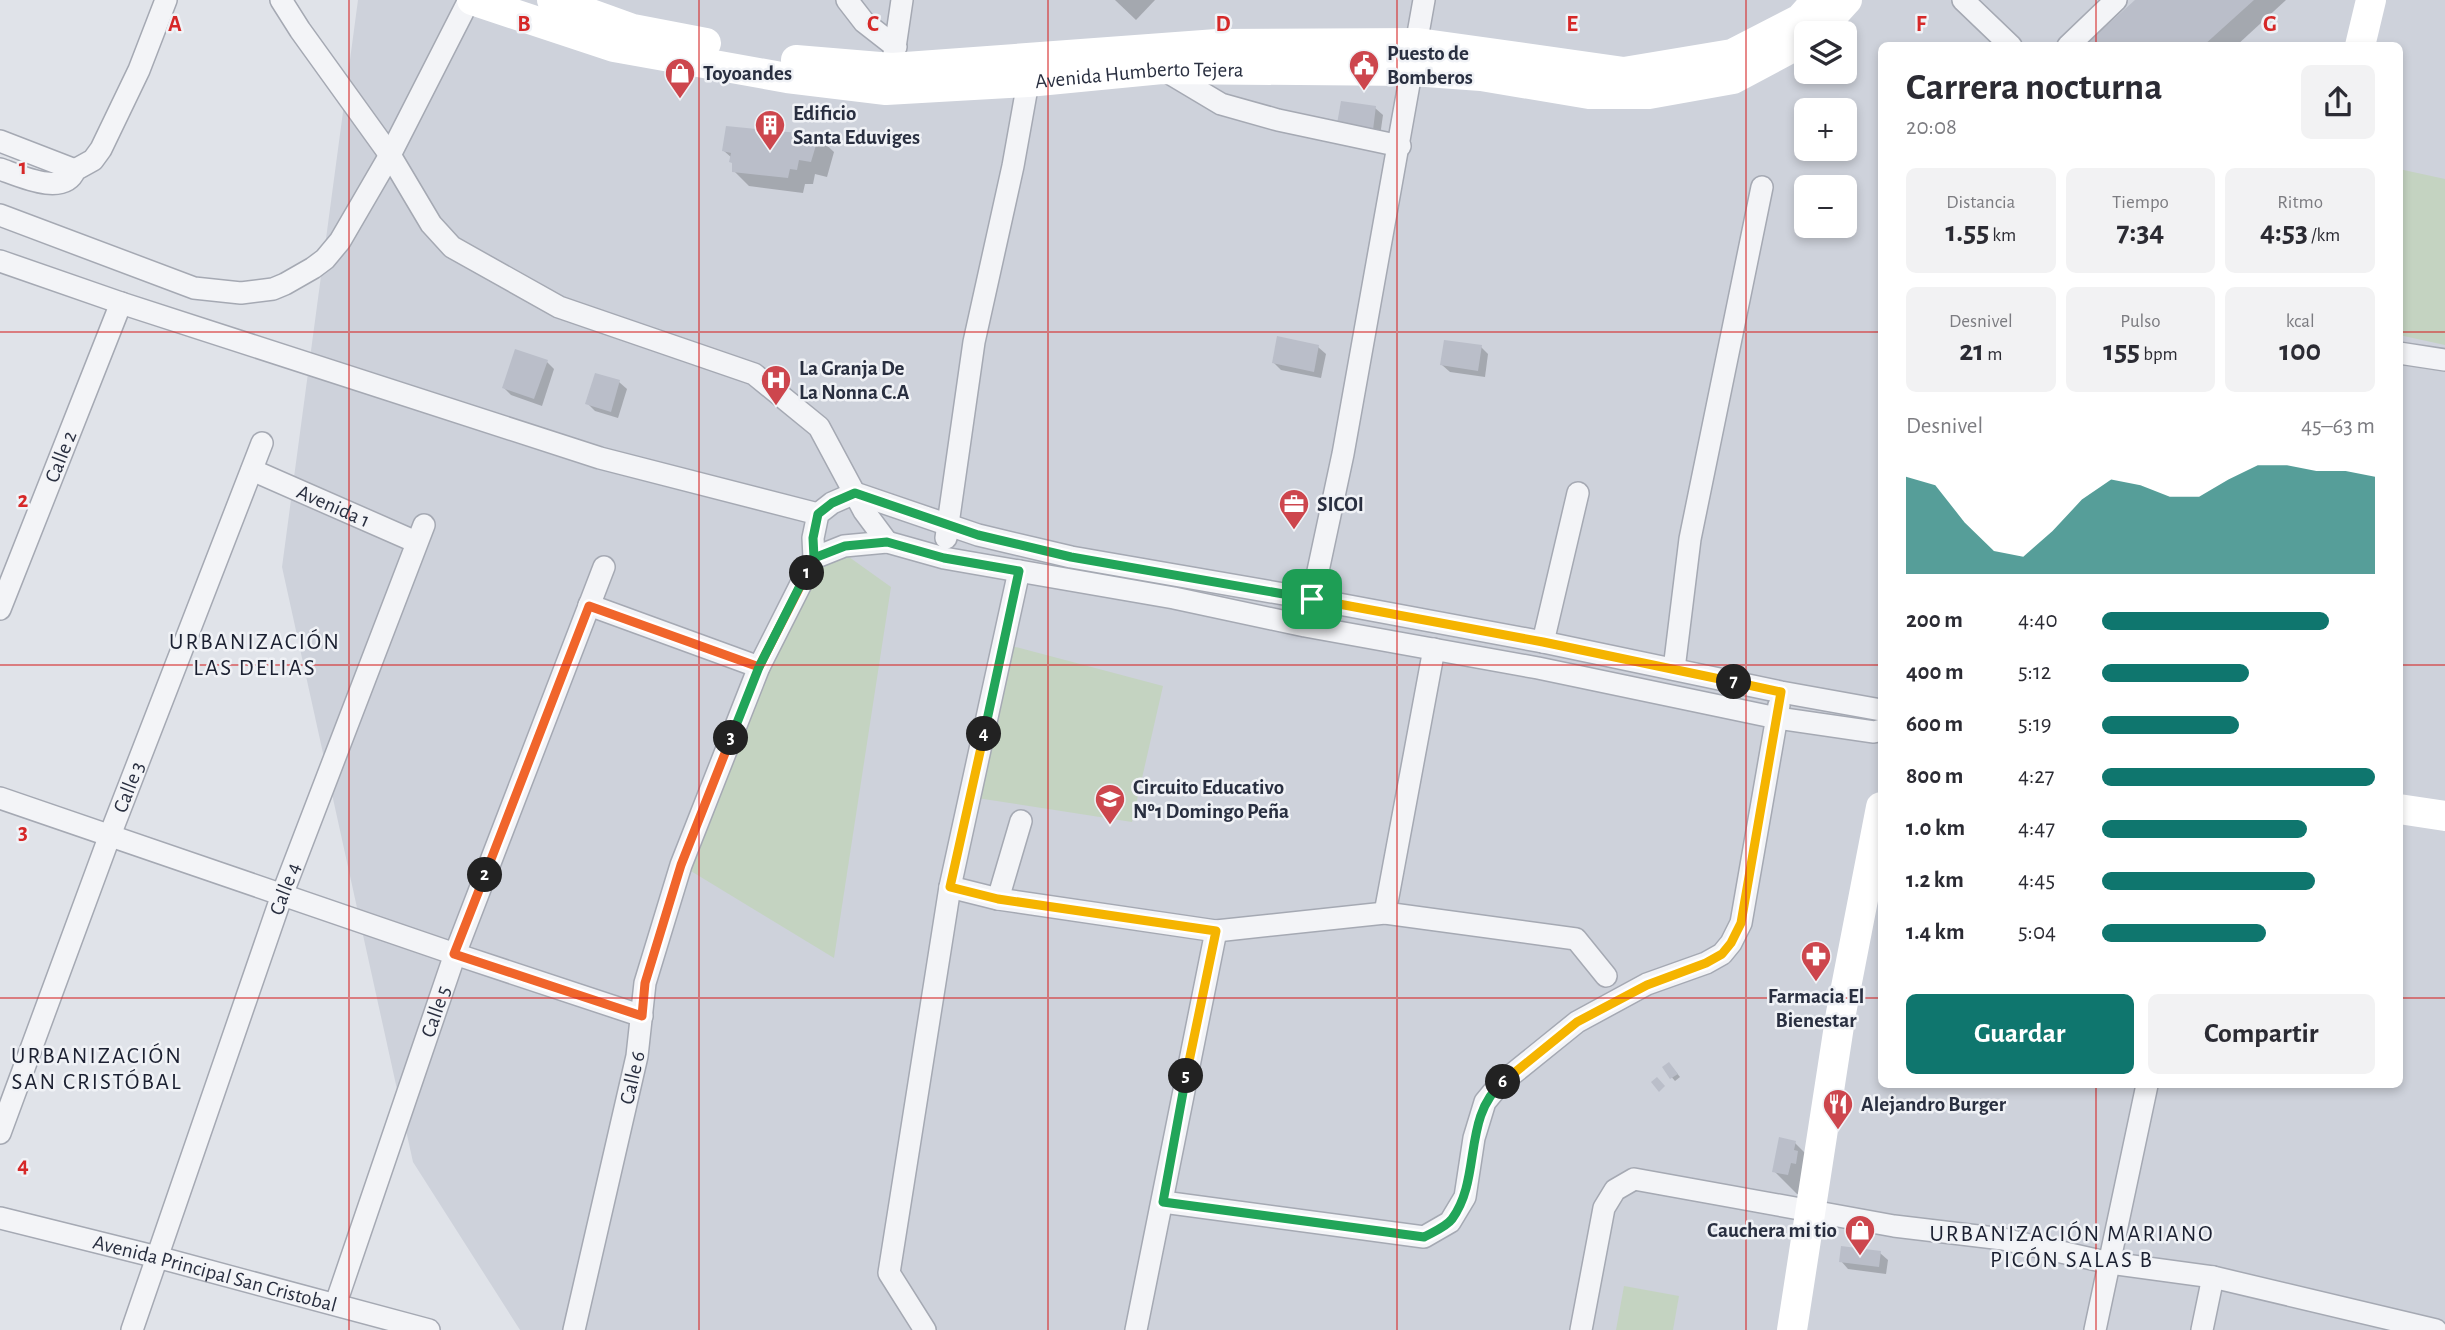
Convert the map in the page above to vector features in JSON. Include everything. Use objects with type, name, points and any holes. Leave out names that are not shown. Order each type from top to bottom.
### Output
[{"type":"street","points":[[0,169],[48,183],[65,183],[75,170],[93,160],[101,149],[139,70],[166,0]]},
{"type":"street","points":[[281,0],[390,155],[432,223],[452,247],[559,307],[754,374],[819,427],[870,519],[887,542]]},
{"type":"street","points":[[0,215],[194,288],[227,293],[273,289],[313,268],[334,250],[390,155],[471,0]]},
{"type":"street","name":"Avenida Humberto Tejera","points":[[471,0],[614,47],[787,79],[886,90],[1217,44],[1624,72],[1732,54],[1800,19],[1817,0]]},
{"type":"street","name":"Avenida Humberto Tejera","points":[[552,0],[633,29],[785,58],[894,58],[1030,71],[1416,57],[1481,76],[1589,94],[1649,94],[1733,79],[1794,46]]},
{"type":"street","points":[[846,0],[894,58]]},
{"type":"street","points":[[894,58],[902,0]]},
{"type":"street","points":[[1312,599],[1343,454],[1416,57],[1424,0]]},
{"type":"street","points":[[1828,21],[1847,0]]},
{"type":"street","points":[[1963,0],[2007,42]]},
{"type":"street","points":[[2072,42],[2116,0]]},
{"type":"street","points":[[2362,42],[2371,0]]},
{"type":"street","points":[[2382,42],[2391,0]]},
{"type":"street","points":[[1161,68],[1221,104],[1278,120],[1399,146]]},
{"type":"street","points":[[944,558],[974,342],[1013,166],[1030,71]]},
{"type":"street","points":[[0,141],[75,170]]},
{"type":"street","points":[[1674,669],[1690,539],[1762,187]]},
{"type":"street","points":[[0,261],[121,303],[600,458],[818,514]]},
{"type":"street","name":"Calle 2","points":[[0,609],[121,303]]},
{"type":"street","points":[[2403,354],[2445,360]]},
{"type":"street","name":"Calle 3","points":[[0,1133],[110,835],[262,443]]},
{"type":"street","name":"Avenida 1","points":[[252,470],[420,534]]},
{"type":"street","points":[[1878,709],[1543,642],[1071,557],[948,526],[855,493],[832,503],[818,514],[813,538],[814,558],[845,546],[887,542],[944,558],[1174,598],[1305,626],[1538,668],[1777,718],[1878,731]]},
{"type":"street","points":[[1543,642],[1578,493]]},
{"type":"street","name":"Calle 4","points":[[132,1330],[282,895],[420,534]]},
{"type":"street","name":"Calle 6","points":[[574,1330],[637,1056],[645,983],[681,865],[759,667],[814,558]]},
{"type":"street","name":"Calle 5","points":[[336,1303],[454,954],[604,567]]},
{"type":"street","points":[[925,1330],[889,1273],[950,887],[1019,571]]},
{"type":"street","points":[[589,606],[759,667]]},
{"type":"street","points":[[1385,913],[1434,649]]},
{"type":"street","points":[[1163,1202],[1424,1237],[1450,1222],[1465,1197],[1474,1138],[1485,1102],[1499,1085],[1577,1022],[1647,985],[1706,963],[1722,954],[1731,943],[1741,923],[1781,692]]},
{"type":"street","points":[[0,798],[642,1016]]},
{"type":"street","points":[[2403,810],[2445,816]]},
{"type":"street","points":[[998,899],[1021,821]]},
{"type":"street","points":[[1792,1330],[1841,1013],[1878,822]]},
{"type":"street","points":[[950,887],[998,899],[1216,931],[1385,913],[1576,939],[1606,976]]},
{"type":"street","points":[[1136,1330],[1216,931]]},
{"type":"street","points":[[2095,1330],[2146,1088]]},
{"type":"street","points":[[1581,1330],[1604,1208],[1615,1190],[1634,1180],[1894,1226],[2003,1239],[2110,1263],[2213,1276],[2436,1330]]},
{"type":"street","name":"Avenida Principal San Cristobal","points":[[0,1219],[336,1303],[429,1330]]},
{"type":"street","points":[[2202,1330],[2213,1276]]},
{"type":"shaded area","name":"Circuito Educativo Nº1 Domingo Peña","points":[[358,0],[2445,0],[2445,1330],[520,1330],[413,1162],[282,567]]},
{"type":"green space","points":[[2403,170],[2445,179],[2445,345],[2403,336]]},
{"type":"green space","points":[[828,542],[891,587],[834,958],[681,865],[750,675]]},
{"type":"green space","points":[[1008,645],[1163,686],[1132,822],[977,798]]},
{"type":"green space","points":[[1624,1286],[1679,1296],[1673,1330],[1616,1330]]},
{"type":"building","points":[[2135,0],[2254,0],[2207,42],[2088,42]]},
{"type":"building","points":[[1341,101],[1376,106],[1373,130],[1337,124]]},
{"type":"building","name":"Edificio Santa Eduviges","points":[[726,126],[819,135],[811,162],[799,160],[797,170],[790,169],[788,178],[732,172],[732,163],[729,162],[731,153],[722,151]]},
{"type":"building","points":[[1277,336],[1319,345],[1314,372],[1272,363]]},
{"type":"building","points":[[1444,340],[1482,345],[1478,371],[1440,365]]},
{"type":"building","points":[[515,349],[548,360],[534,399],[502,388]]},
{"type":"building","points":[[595,373],[620,380],[611,412],[585,404]]},
{"type":"building","points":[[1669,1062],[1678,1074],[1670,1079],[1662,1067]]},
{"type":"building","points":[[1657,1077],[1665,1086],[1659,1092],[1651,1082]]},
{"type":"building","points":[[1779,1137],[1796,1141],[1796,1164],[1791,1163],[1788,1175],[1772,1172]]},
{"type":"building","name":"Cauchera mi tio","points":[[1841,1246],[1881,1251],[1879,1267],[1839,1262]]},
{"type":"place","name":"Puesto de Bomberos","points":[[1364,92]]},
{"type":"place","name":"Toyoandes","points":[[680,100]]},
{"type":"place","name":"Edificio Santa Eduviges","points":[[770,152]]},
{"type":"place","name":"La Granja De La Nonna C.A","points":[[776,407]]},
{"type":"place","name":"SICOI","points":[[1294,531]]},
{"type":"place","name":"Circuito Educativo Nº1 Domingo Peña","points":[[1110,826]]},
{"type":"place","name":"Farmacia El Bienestar","points":[[1816,983]]},
{"type":"place","name":"Alejandro Burger","points":[[1838,1131]]},
{"type":"place","name":"Cauchera mi tio","points":[[1860,1257]]},
{"type":"district","name":"URBANIZACIÓN LAS DELIAS","points":[[255,654]]},
{"type":"district","name":"URBANIZACIÓN SAN CRISTÓBAL","points":[[97,1068]]},
{"type":"district","name":"URBANIZACIÓN MARIANO PICÓN SALAS B","points":[[2072,1246]]},
{"type":"route","points":[[1312,599],[1071,557],[978,535],[855,493],[832,503],[818,514],[813,538],[814,558],[759,667],[589,606],[454,954],[642,1016],[645,983],[681,865],[759,667],[787,612],[814,558],[845,546],[887,542],[944,558],[1019,571],[950,887],[998,899],[1216,931],[1192,1041],[1163,1202],[1424,1237],[1450,1222],[1465,1197],[1474,1138],[1485,1102],[1499,1085],[1577,1022],[1647,985],[1706,963],[1722,954],[1731,943],[1741,923],[1781,692],[1543,642],[1312,599]]}]
